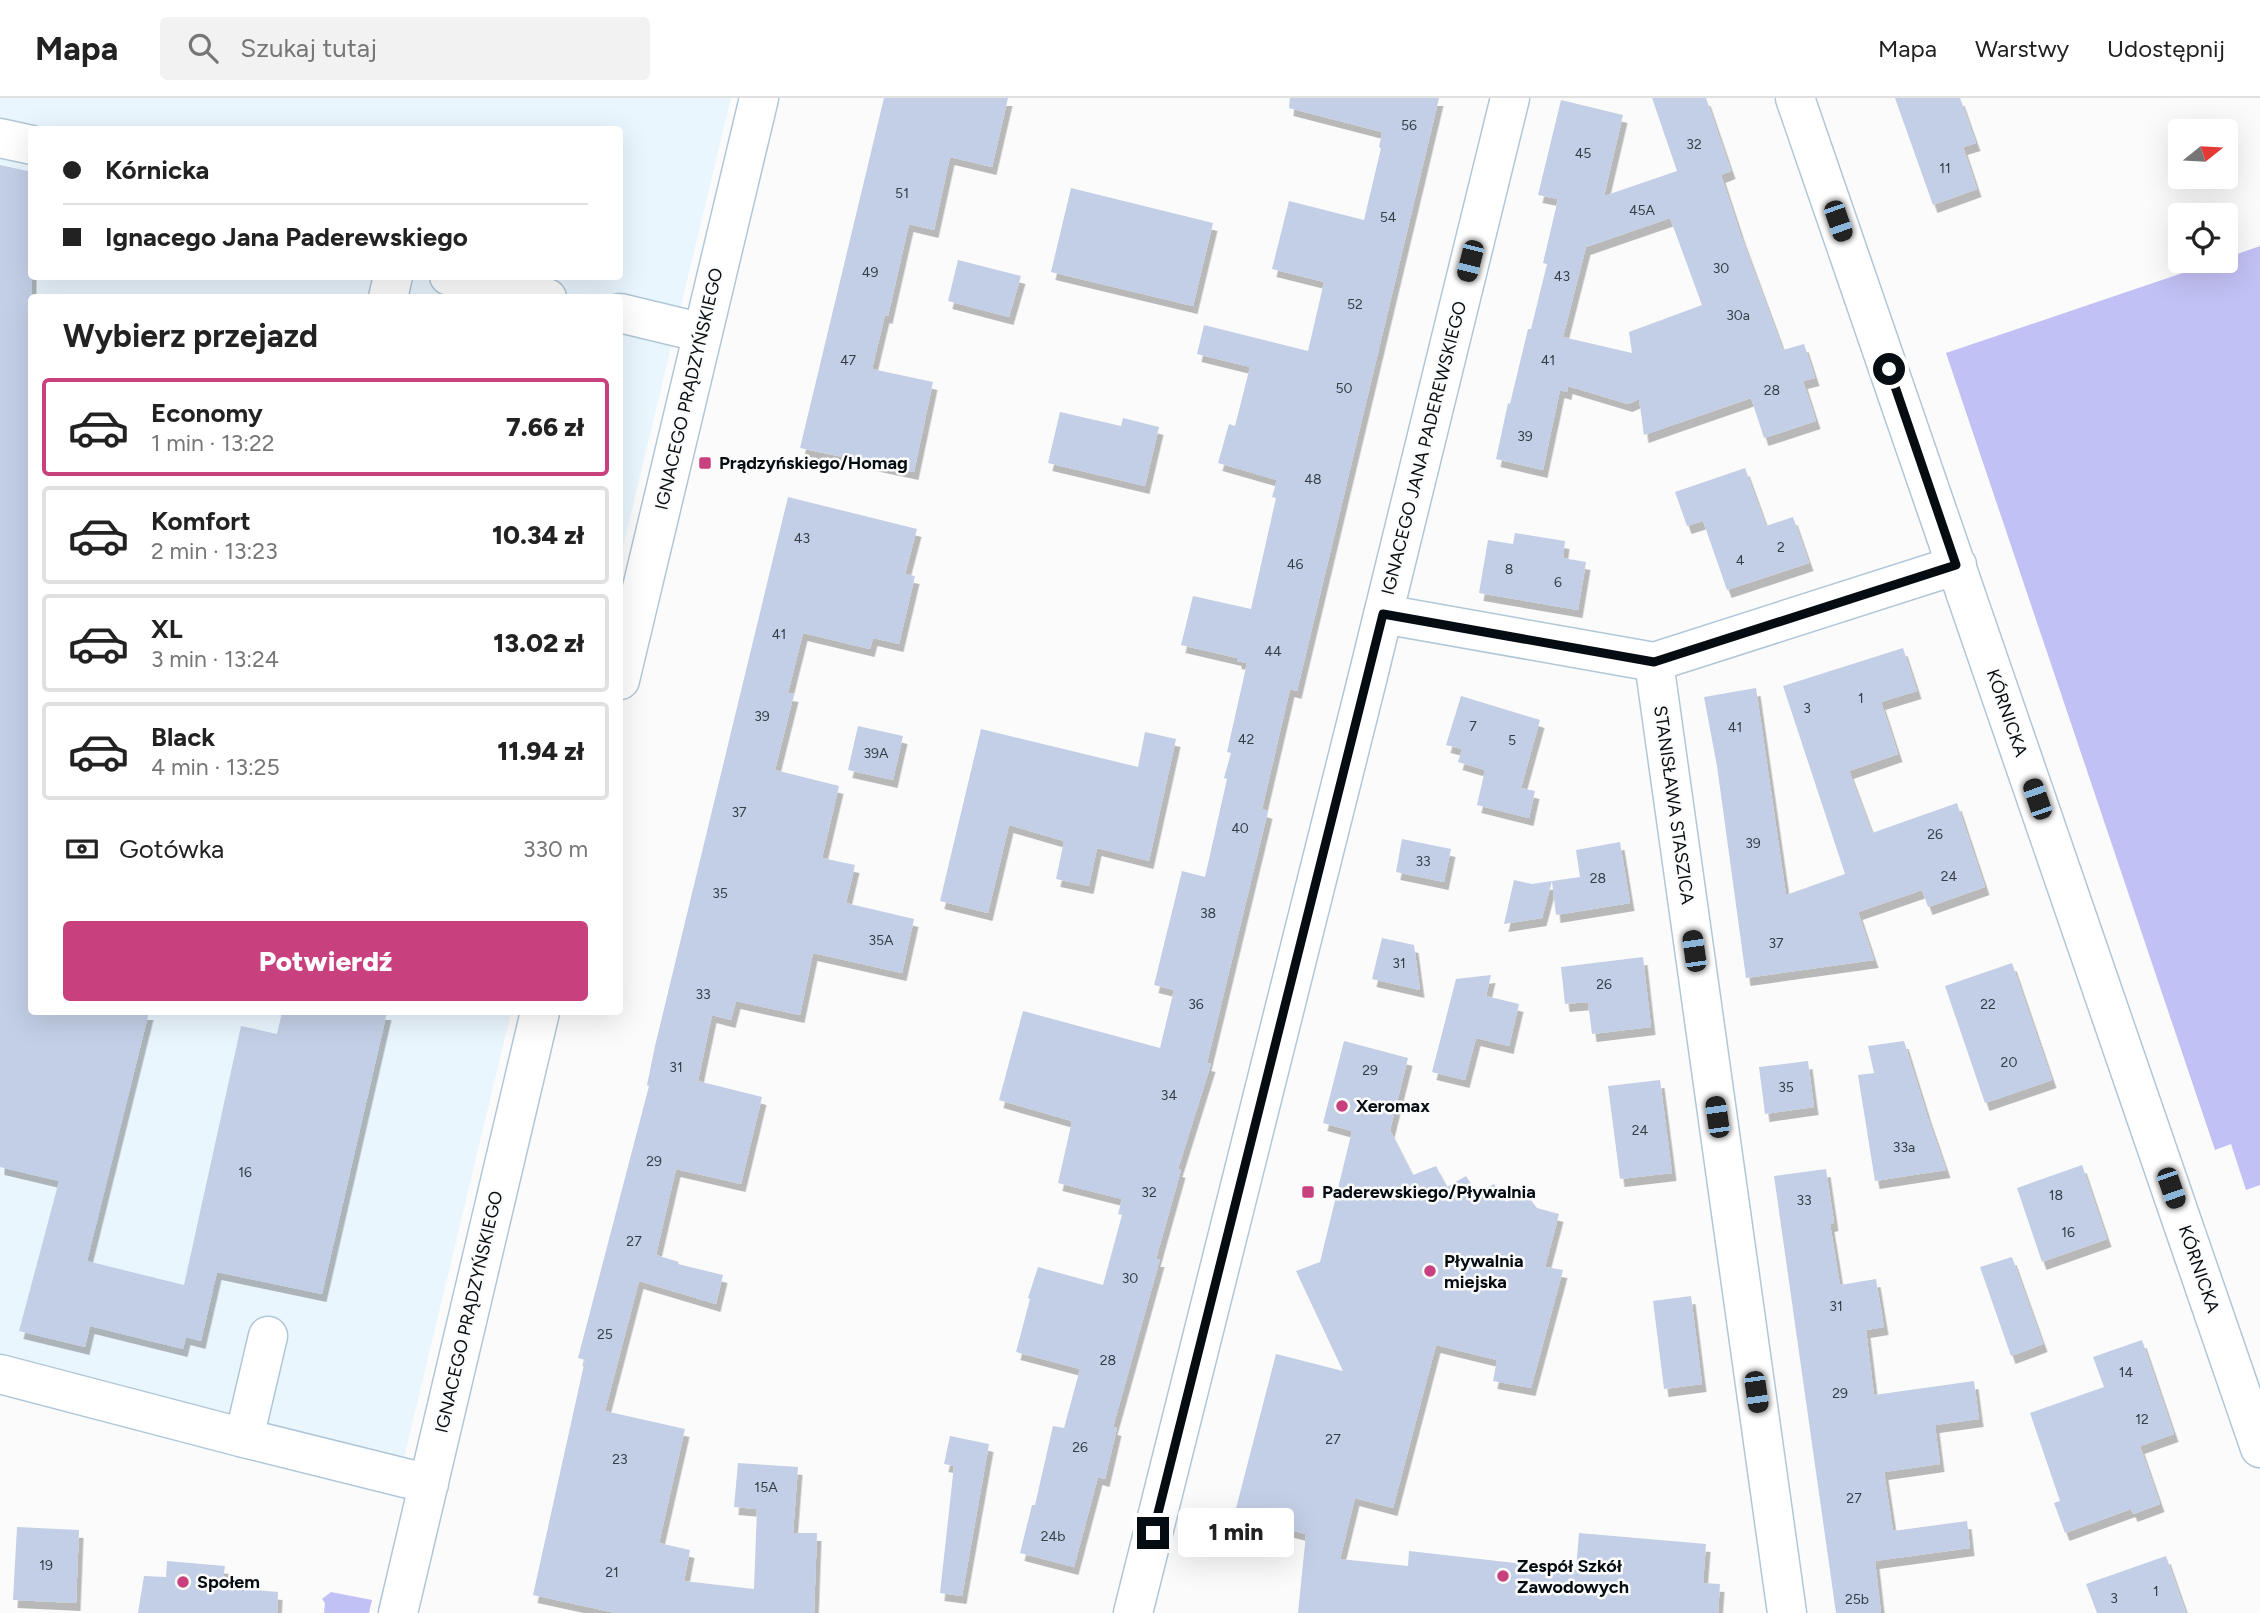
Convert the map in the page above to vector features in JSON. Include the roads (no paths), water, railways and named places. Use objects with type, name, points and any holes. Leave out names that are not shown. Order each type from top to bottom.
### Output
[{"type":"street","name":"IGNACEGO PRĄDZYŃSKIEGO","points":[[623,667],[759,98]]},
{"type":"street","name":"IGNACEGO JANA PADEREWSKIEGO","points":[[1133,1613],[1510,98]]},
{"type":"street","name":"KÓRNICKA","points":[[1795,98],[2260,1448]]},
{"type":"street","points":[[0,138],[28,144]]},
{"type":"street","points":[[467,280],[529,294]]},
{"type":"street","points":[[623,314],[703,333]]},
{"type":"street","points":[[1383,614],[1654,662],[1956,565]]},
{"type":"street","name":"STANISŁAWA STASZICA","points":[[1654,662],[1787,1613]]},
{"type":"street","name":"IGNACEGO PRĄDZYŃSKIEGO","points":[[398,1613],[539,1015]]},
{"type":"street","points":[[244,1438],[268,1336]]},
{"type":"street","points":[[0,1374],[429,1484]]},
{"type":"place","name":"Prądzyńskiego/Homag","points":[[705,463]]},
{"type":"place","name":"Xeromax","points":[[1342,1106]]},
{"type":"place","name":"Paderewskiego/Pływalnia","points":[[1308,1192]]},
{"type":"place","name":"Pływalnia miejska","points":[[1430,1271]]},
{"type":"place","name":"Zespół Szkół Zawodowych","points":[[1503,1576]]},
{"type":"place","name":"Społem","points":[[183,1582]]}]
